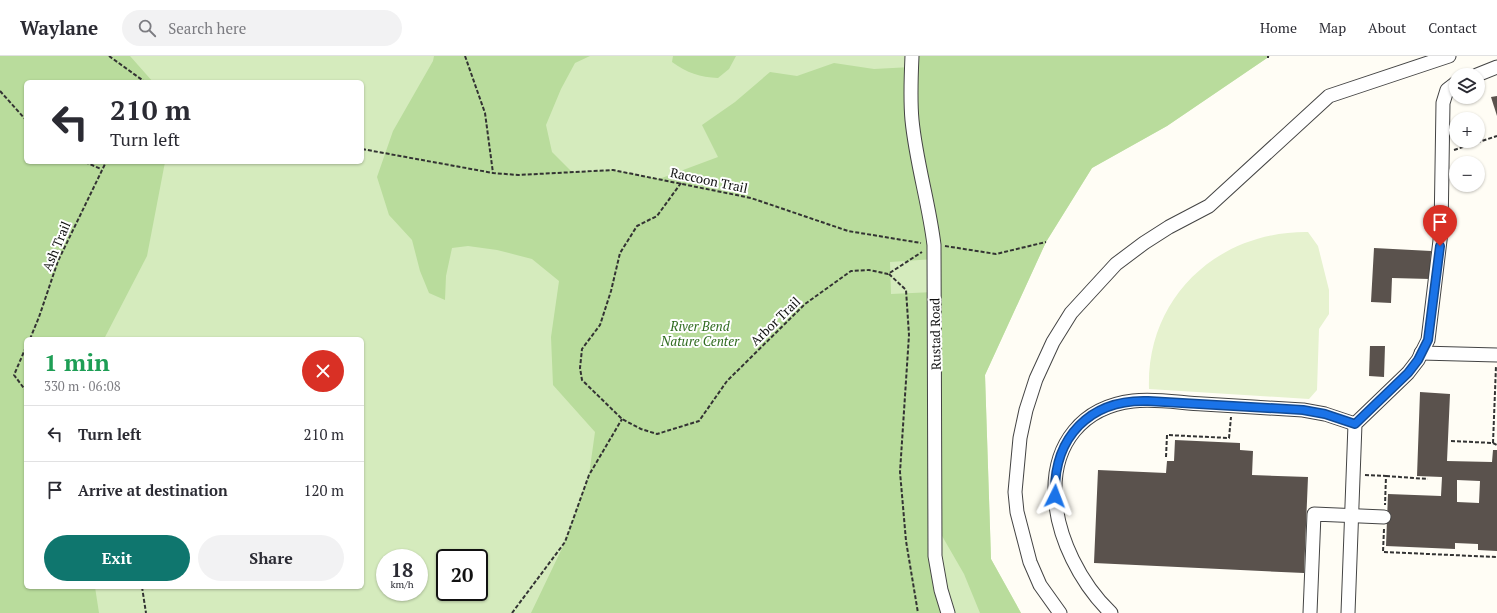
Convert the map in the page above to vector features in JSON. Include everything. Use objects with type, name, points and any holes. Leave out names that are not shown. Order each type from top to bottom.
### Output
[{"type":"street","name":"Rustad Road","points":[[912,56],[910,82],[912,121],[929,208],[934,245],[935,556],[941,590],[948,613]]},
{"type":"street","points":[[1060,613],[1040,585],[1030,562],[1017,512],[1015,492],[1020,438],[1026,410],[1036,379],[1050,349],[1071,313],[1116,264],[1169,227],[1209,206],[1329,96],[1449,56]]},
{"type":"street","points":[[1485,72],[1497,67]]},
{"type":"street","points":[[1348,613],[1355,424],[1408,373],[1428,340],[1441,232],[1442,103],[1449,88]]},
{"type":"street","points":[[1421,353],[1497,355]]},
{"type":"street","points":[[1111,613],[1100,602],[1085,580],[1064,540],[1058,521],[1055,487],[1059,459],[1065,444],[1082,421],[1104,408],[1118,403],[1135,400],[1303,410],[1325,414],[1355,424]]},
{"type":"street","points":[[1310,613],[1314,514],[1384,517]]},
{"type":"path","points":[[109,56],[142,80]]},
{"type":"path","points":[[465,56],[485,113],[493,173]]},
{"type":"path","points":[[0,91],[24,118]]},
{"type":"path","points":[[1442,154],[1497,136]]},
{"type":"path","name":"Raccoon Trail","points":[[364,149],[493,173],[518,175],[613,170],[751,198],[848,231],[996,254],[1046,242]]},
{"type":"path","points":[[90,164],[102,169]]},
{"type":"path","name":"Ash Trail","points":[[31,337],[58,261],[105,164]]},
{"type":"path","name":"Arbor Trail","points":[[681,183],[657,216],[637,226],[620,253],[611,291],[600,324],[582,349],[580,368],[582,380],[622,419],[657,434],[699,420],[726,381],[805,304],[851,271],[869,270],[888,274]]},
{"type":"path","points":[[918,613],[906,540],[900,472],[909,335],[906,290],[888,274],[934,245]]},
{"type":"path","points":[[24,352],[14,375],[24,388]]},
{"type":"path","points":[[1493,443],[1496,363]]},
{"type":"path","points":[[1166,458],[1167,435],[1229,438],[1232,406]]},
{"type":"path","points":[[512,613],[565,542],[589,474],[622,419]]},
{"type":"path","points":[[1451,441],[1493,443],[1497,445]]},
{"type":"path","points":[[1353,474],[1428,479]]},
{"type":"path","points":[[1386,476],[1383,552],[1497,557]]},
{"type":"path","points":[[142,589],[146,613]]},
{"type":"green space","name":"River Bend Nature Center","points":[[0,56],[1270,56],[1167,126],[1092,168],[1046,242],[985,375],[991,559],[1021,613],[0,613]]},
{"type":"green space","points":[[0,56],[130,56],[151,80],[24,80],[24,164],[165,164],[147,256],[105,337],[24,337],[24,589],[95,589],[99,613],[0,613]]},
{"type":"green space","points":[[434,56],[590,56],[575,63],[561,89],[546,125],[552,152],[572,172],[613,170],[659,179],[718,157],[702,125],[735,102],[770,72],[797,76],[834,63],[874,69],[911,67],[912,56],[1270,56],[1167,126],[1092,168],[1046,242],[985,375],[991,559],[1021,613],[980,613],[964,574],[934,522],[948,613],[531,613],[565,542],[589,475],[595,432],[553,385],[551,337],[559,281],[532,259],[497,250],[468,246],[452,248],[446,276],[445,300],[429,293],[420,271],[412,240],[389,215],[377,177],[393,131],[433,61]],"holes":[[[934,259],[934,292],[891,294],[890,262]]]},
{"type":"green space","points":[[673,56],[736,56],[729,69],[718,78],[705,77],[688,72],[672,62]]},
{"type":"green space","points":[[1308,232],[1318,246],[1329,290],[1329,314],[1319,329],[1317,390],[1309,399],[1149,389],[1151,356],[1160,326],[1174,299],[1194,276],[1217,257],[1245,243],[1275,235]]},
{"type":"building","points":[[1497,96],[1497,116],[1491,97]]},
{"type":"building","points":[[1374,248],[1431,251],[1430,279],[1392,278],[1391,303],[1371,302]]},
{"type":"building","points":[[1370,346],[1385,346],[1384,377],[1369,376]]},
{"type":"building","points":[[1420,392],[1450,394],[1447,461],[1492,462],[1493,450],[1497,450],[1497,551],[1478,550],[1478,544],[1455,543],[1455,549],[1386,546],[1388,494],[1441,496],[1442,477],[1417,476]],"holes":[[[1457,480],[1480,481],[1479,503],[1457,502]]]},
{"type":"building","points":[[1175,440],[1240,443],[1240,450],[1253,451],[1252,475],[1308,477],[1304,573],[1094,563],[1098,470],[1166,473],[1167,461],[1174,461]]},
{"type":"route","points":[[1055,496],[1059,459],[1065,444],[1073,432],[1082,421],[1092,414],[1118,403],[1135,400],[1303,410],[1325,414],[1355,424],[1408,373],[1418,360],[1428,340],[1440,246]]}]
